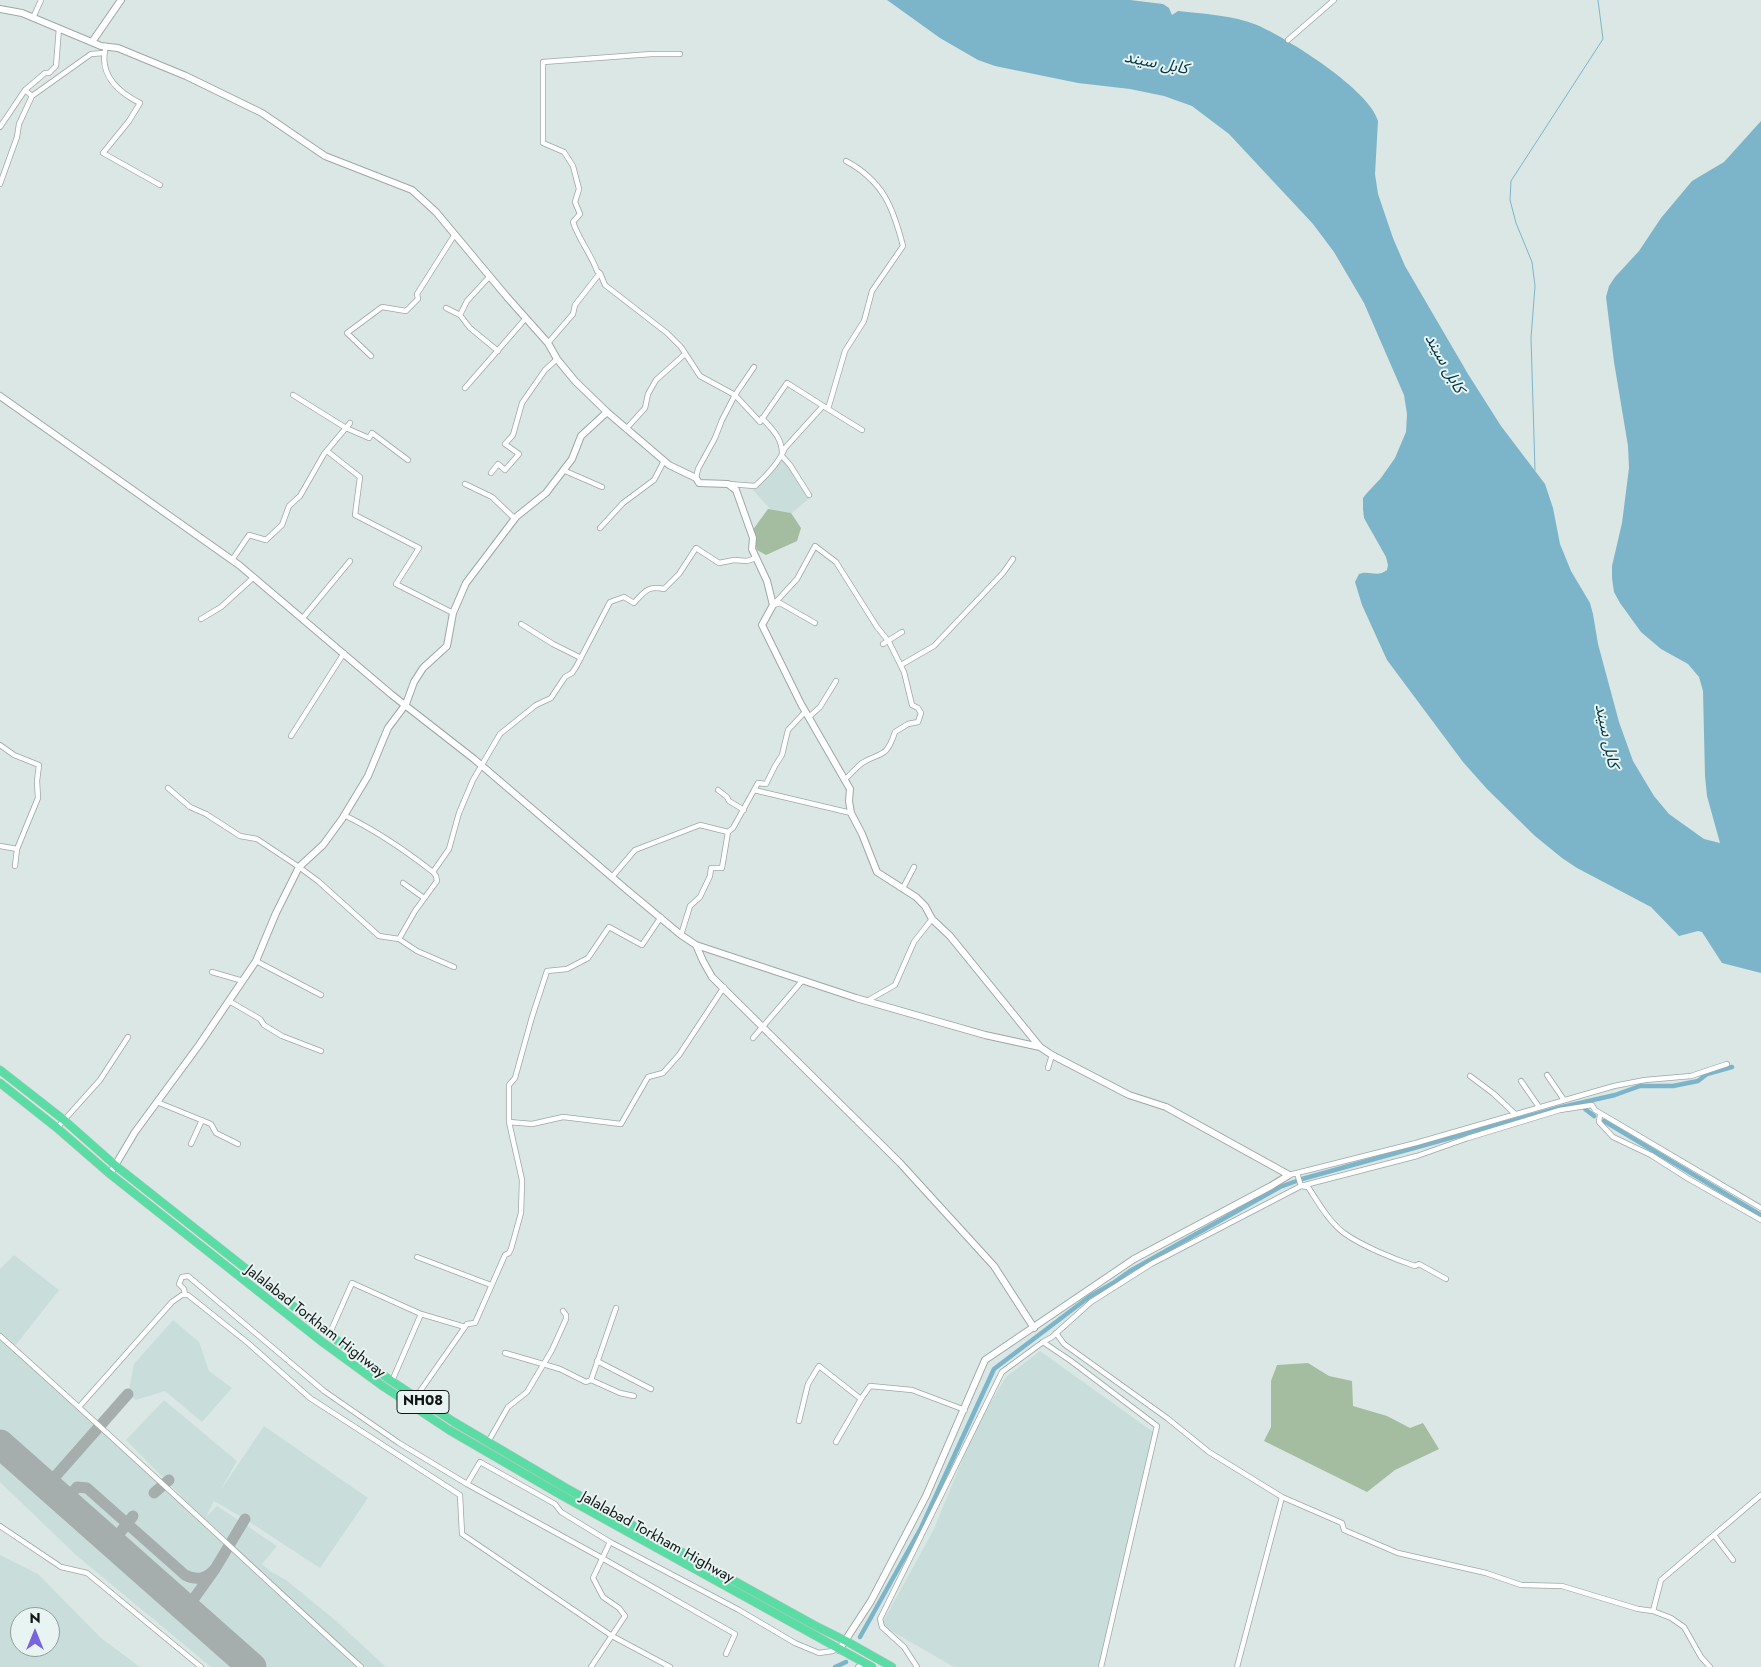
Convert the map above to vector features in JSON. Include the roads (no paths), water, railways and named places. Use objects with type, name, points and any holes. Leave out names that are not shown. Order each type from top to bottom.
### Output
[{"type":"highway","name":"Jalalabad Torkham Highway","points":[[0,1070],[64,1120],[116,1166],[329,1335],[392,1381],[454,1422],[566,1488],[806,1620],[846,1640],[892,1667]]},
{"type":"highway","name":"NH08","points":[[0,1083],[57,1128],[110,1174],[322,1341],[384,1387],[441,1425],[569,1500],[837,1648],[865,1666]]},
{"type":"street","points":[[34,18],[41,0]]},
{"type":"street","points":[[92,42],[121,0]]},
{"type":"street","points":[[1288,40],[1334,0]]},
{"type":"street","points":[[0,9],[22,13],[92,42],[104,49]]},
{"type":"street","points":[[0,127],[32,83],[45,73],[49,73],[56,66],[59,28]]},
{"type":"street","points":[[0,184],[15,146],[19,124],[32,96],[91,54],[104,49],[118,48],[186,76],[262,113],[325,156],[412,190],[436,212],[548,342],[557,359],[575,381],[626,429],[669,465],[696,478],[699,483],[755,486],[782,456],[785,448],[826,407],[845,351],[864,321],[872,291],[904,246],[895,214],[883,195],[871,178],[846,161]]},
{"type":"street","points":[[104,49],[106,71],[116,87],[126,96],[140,103],[129,121],[103,153],[160,185]]},
{"type":"street","points":[[680,54],[652,54],[543,62],[543,143],[564,152],[573,166],[579,189],[575,202],[580,214],[574,222],[577,235],[594,262],[597,272],[600,273],[605,285],[667,333],[681,347],[700,376],[735,396],[760,422],[787,383],[862,430]]},
{"type":"street","points":[[26,90],[32,96]]},
{"type":"street","points":[[371,356],[347,333],[382,307],[406,311],[418,298],[417,294],[454,234]]},
{"type":"street","points":[[548,342],[573,314],[575,306],[600,273]]},
{"type":"street","points":[[460,315],[468,301],[490,276]]},
{"type":"street","points":[[446,308],[460,315],[470,328],[498,351]]},
{"type":"street","points":[[465,388],[526,318]]},
{"type":"street","points":[[626,429],[645,408],[648,394],[656,380],[685,354]]},
{"type":"street","points":[[491,473],[498,464],[505,470],[519,454],[505,444],[513,435],[522,403],[545,370],[557,359]]},
{"type":"street","points":[[696,478],[698,468],[715,438],[722,420],[754,366]]},
{"type":"street","points":[[293,395],[346,428],[369,438],[372,433],[408,460]]},
{"type":"street","points":[[0,396],[254,577],[392,695],[406,704],[482,766],[612,877],[696,945],[802,981],[985,1036],[1040,1047]]},
{"type":"street","points":[[110,1174],[134,1132],[256,961],[276,913],[299,867],[323,845],[344,815],[368,776],[388,728],[406,704],[414,682],[423,668],[447,646],[452,613],[466,583],[516,519],[546,493],[572,459],[581,436],[607,412]]},
{"type":"street","points":[[762,418],[778,435],[782,447],[782,456],[809,495]]},
{"type":"street","points":[[232,560],[249,535],[266,540],[282,525],[289,506],[300,496],[324,454],[350,423]]},
{"type":"street","points":[[327,451],[360,477],[355,515],[419,548],[396,584],[452,613]]},
{"type":"street","points":[[600,528],[623,503],[654,480],[664,461]]},
{"type":"street","points":[[563,470],[602,487]]},
{"type":"street","points":[[465,484],[492,497],[516,519]]},
{"type":"street","points":[[728,484],[736,490],[753,538],[752,549],[767,581],[773,605]]},
{"type":"street","points":[[844,780],[862,764],[883,754],[890,747],[895,732],[908,724],[918,722],[921,713],[912,704],[901,665],[889,642],[877,627],[836,562],[815,546],[797,579],[773,605],[762,626],[808,715],[844,780],[850,789],[848,801],[851,813],[862,834],[876,872],[903,888],[925,906],[932,919],[950,936],[1040,1047],[1129,1095],[1166,1107],[1289,1175]]},
{"type":"street","points":[[433,872],[449,849],[459,813],[473,780],[500,734],[536,705],[551,698],[566,677],[572,673],[610,602],[624,598],[634,603],[644,591],[655,587],[664,589],[679,574],[696,548],[719,563],[734,560],[747,562],[756,558]]},
{"type":"street","points":[[901,665],[934,646],[1003,573],[1013,559]]},
{"type":"street","points":[[302,619],[350,561]]},
{"type":"street","points":[[201,619],[221,607],[254,577]]},
{"type":"street","points":[[773,605],[780,603],[815,623]]},
{"type":"street","points":[[521,624],[553,644],[581,658]]},
{"type":"street","points":[[883,644],[889,642],[902,632]]},
{"type":"street","points":[[291,736],[344,653]]},
{"type":"street","points":[[682,935],[690,906],[700,898],[712,868],[722,868],[728,832],[733,828],[758,783],[766,784],[782,755],[788,730],[803,714],[808,715],[820,707],[836,681]]},
{"type":"street","points":[[0,745],[14,755],[40,765],[37,781],[38,798],[17,849],[14,866]]},
{"type":"street","points":[[168,788],[190,807],[206,814],[240,836],[257,839],[299,867],[379,936],[399,939],[417,951],[454,967]]},
{"type":"street","points":[[718,790],[729,801],[744,810]]},
{"type":"street","points":[[754,790],[851,813]]},
{"type":"street","points":[[344,815],[365,825],[409,854],[436,876],[437,882],[424,898],[399,939]]},
{"type":"street","points":[[612,877],[635,850],[700,824],[728,832]]},
{"type":"street","points":[[0,846],[17,849]]},
{"type":"street","points":[[903,888],[914,866]]},
{"type":"street","points":[[403,883],[424,898]]},
{"type":"street","points":[[416,1397],[467,1324],[475,1323],[490,1285],[505,1255],[511,1249],[521,1213],[522,1180],[509,1122],[510,1085],[515,1078],[547,971],[567,969],[588,958],[608,927],[642,945],[661,917]]},
{"type":"street","points":[[867,1001],[895,985],[914,942],[932,919]]},
{"type":"street","points":[[696,945],[712,977],[900,1163],[994,1266],[1034,1328]]},
{"type":"street","points":[[256,961],[321,995]]},
{"type":"street","points":[[212,972],[243,981]]},
{"type":"street","points":[[752,1038],[802,981]]},
{"type":"street","points":[[509,1122],[532,1124],[562,1117],[621,1124],[648,1077],[663,1073],[679,1055],[724,987]]},
{"type":"street","points":[[229,1001],[260,1019],[264,1025],[282,1036],[320,1051]]},
{"type":"street","points":[[57,1128],[100,1080],[128,1037]]},
{"type":"street","points":[[1048,1068],[1052,1055]]},
{"type":"street","points":[[467,1484],[480,1462],[555,1504],[561,1512],[610,1542],[739,1610],[794,1643],[819,1653],[833,1651],[846,1640],[871,1601],[926,1496],[965,1410],[985,1360],[1134,1259],[1289,1175],[1416,1143],[1614,1086],[1645,1080],[1691,1076],[1727,1064]]},
{"type":"street","points":[[1547,1075],[1564,1100]]},
{"type":"street","points":[[1470,1076],[1494,1094],[1515,1114]]},
{"type":"street","points":[[1521,1080],[1539,1107]]},
{"type":"street","points":[[157,1102],[211,1124],[216,1133],[238,1144]]},
{"type":"street","points":[[917,1667],[904,1647],[882,1627],[880,1619],[1002,1372],[1056,1333],[1091,1302],[1150,1264],[1301,1186],[1417,1156],[1468,1138],[1560,1110],[1592,1105],[1600,1114],[1761,1208]]},
{"type":"street","points":[[1600,1114],[1599,1122],[1613,1137],[1651,1156],[1761,1220]]},
{"type":"street","points":[[192,1144],[202,1120]]},
{"type":"street","points":[[1297,1173],[1301,1186]]},
{"type":"street","points":[[1301,1186],[1308,1187],[1324,1210],[1344,1232],[1402,1262],[1415,1266],[1419,1264],[1446,1279]]},
{"type":"street","points":[[417,1257],[490,1285]]},
{"type":"street","points":[[185,1295],[184,1289],[179,1284],[182,1277],[188,1276],[324,1391],[399,1443],[467,1484],[735,1634],[726,1654]]},
{"type":"street","points":[[329,1335],[352,1283],[421,1314],[465,1327]]},
{"type":"street","points":[[79,1407],[172,1302],[182,1294],[188,1295],[310,1398],[460,1495],[462,1534],[612,1636],[670,1667]]},
{"type":"street","points":[[591,1380],[616,1308]]},
{"type":"street","points":[[488,1442],[508,1408],[526,1392],[543,1364],[566,1319],[563,1311]]},
{"type":"street","points":[[392,1381],[421,1314]]},
{"type":"street","points":[[1056,1333],[1064,1344],[1167,1418],[1209,1452],[1282,1497],[1342,1523],[1344,1530],[1398,1554],[1486,1573],[1521,1585],[1562,1586],[1638,1609],[1653,1611],[1671,1618],[1684,1627],[1701,1657],[1710,1667]]},
{"type":"street","points":[[0,1336],[361,1667]]},
{"type":"street","points":[[1043,1342],[1157,1426],[1101,1667]]},
{"type":"street","points":[[505,1352],[574,1375],[586,1382],[591,1380],[620,1393],[634,1396]]},
{"type":"street","points":[[597,1361],[651,1389]]},
{"type":"street","points":[[799,1420],[808,1384],[819,1366],[860,1399]]},
{"type":"street","points":[[836,1442],[860,1399],[870,1386],[912,1390],[965,1410]]},
{"type":"street","points":[[1653,1611],[1662,1580],[1761,1495]]},
{"type":"street","points":[[1237,1667],[1282,1497]]},
{"type":"street","points":[[0,1526],[61,1568],[87,1573],[201,1667]]},
{"type":"street","points":[[1714,1535],[1732,1560]]},
{"type":"street","points":[[591,1667],[625,1616],[619,1608],[603,1597],[598,1591],[593,1578],[610,1542]]},
{"type":"water","name":"کابل سيند","points":[[887,0],[1130,0],[1163,4],[1169,8],[1172,15],[1178,11],[1228,17],[1257,25],[1287,41],[1326,66],[1360,95],[1372,109],[1378,121],[1375,174],[1378,194],[1393,238],[1405,266],[1468,374],[1501,426],[1545,484],[1553,508],[1560,544],[1571,571],[1590,603],[1598,644],[1619,722],[1633,761],[1654,796],[1669,814],[1704,839],[1720,843],[1707,796],[1703,691],[1699,677],[1688,664],[1661,649],[1641,632],[1614,592],[1612,566],[1622,523],[1629,468],[1628,446],[1614,362],[1606,297],[1609,286],[1615,277],[1639,251],[1661,218],[1692,181],[1724,162],[1761,121],[1761,973],[1722,963],[1702,932],[1698,931],[1679,936],[1651,907],[1577,868],[1535,836],[1487,789],[1463,762],[1387,660],[1362,605],[1355,582],[1359,574],[1376,574],[1387,570],[1386,557],[1364,518],[1363,498],[1381,478],[1395,458],[1406,432],[1407,414],[1404,395],[1364,303],[1334,252],[1313,224],[1229,134],[1192,106],[1164,96],[1130,89],[1078,83],[995,66],[978,60],[940,38]]},
{"type":"waterway","points":[[1535,470],[1531,338],[1535,286],[1532,262],[1516,223],[1510,200],[1511,181],[1603,39],[1598,0]]},
{"type":"waterway","points":[[860,1637],[921,1528],[994,1369],[1089,1297],[1130,1271],[1280,1187],[1302,1179],[1562,1107],[1615,1095],[1640,1086],[1673,1086],[1698,1081],[1707,1074],[1732,1067]]},
{"type":"waterway","points":[[1585,1109],[1594,1116]]},
{"type":"waterway","points":[[1604,1121],[1761,1215]]},
{"type":"waterway","points":[[835,1667],[846,1662]]}]
